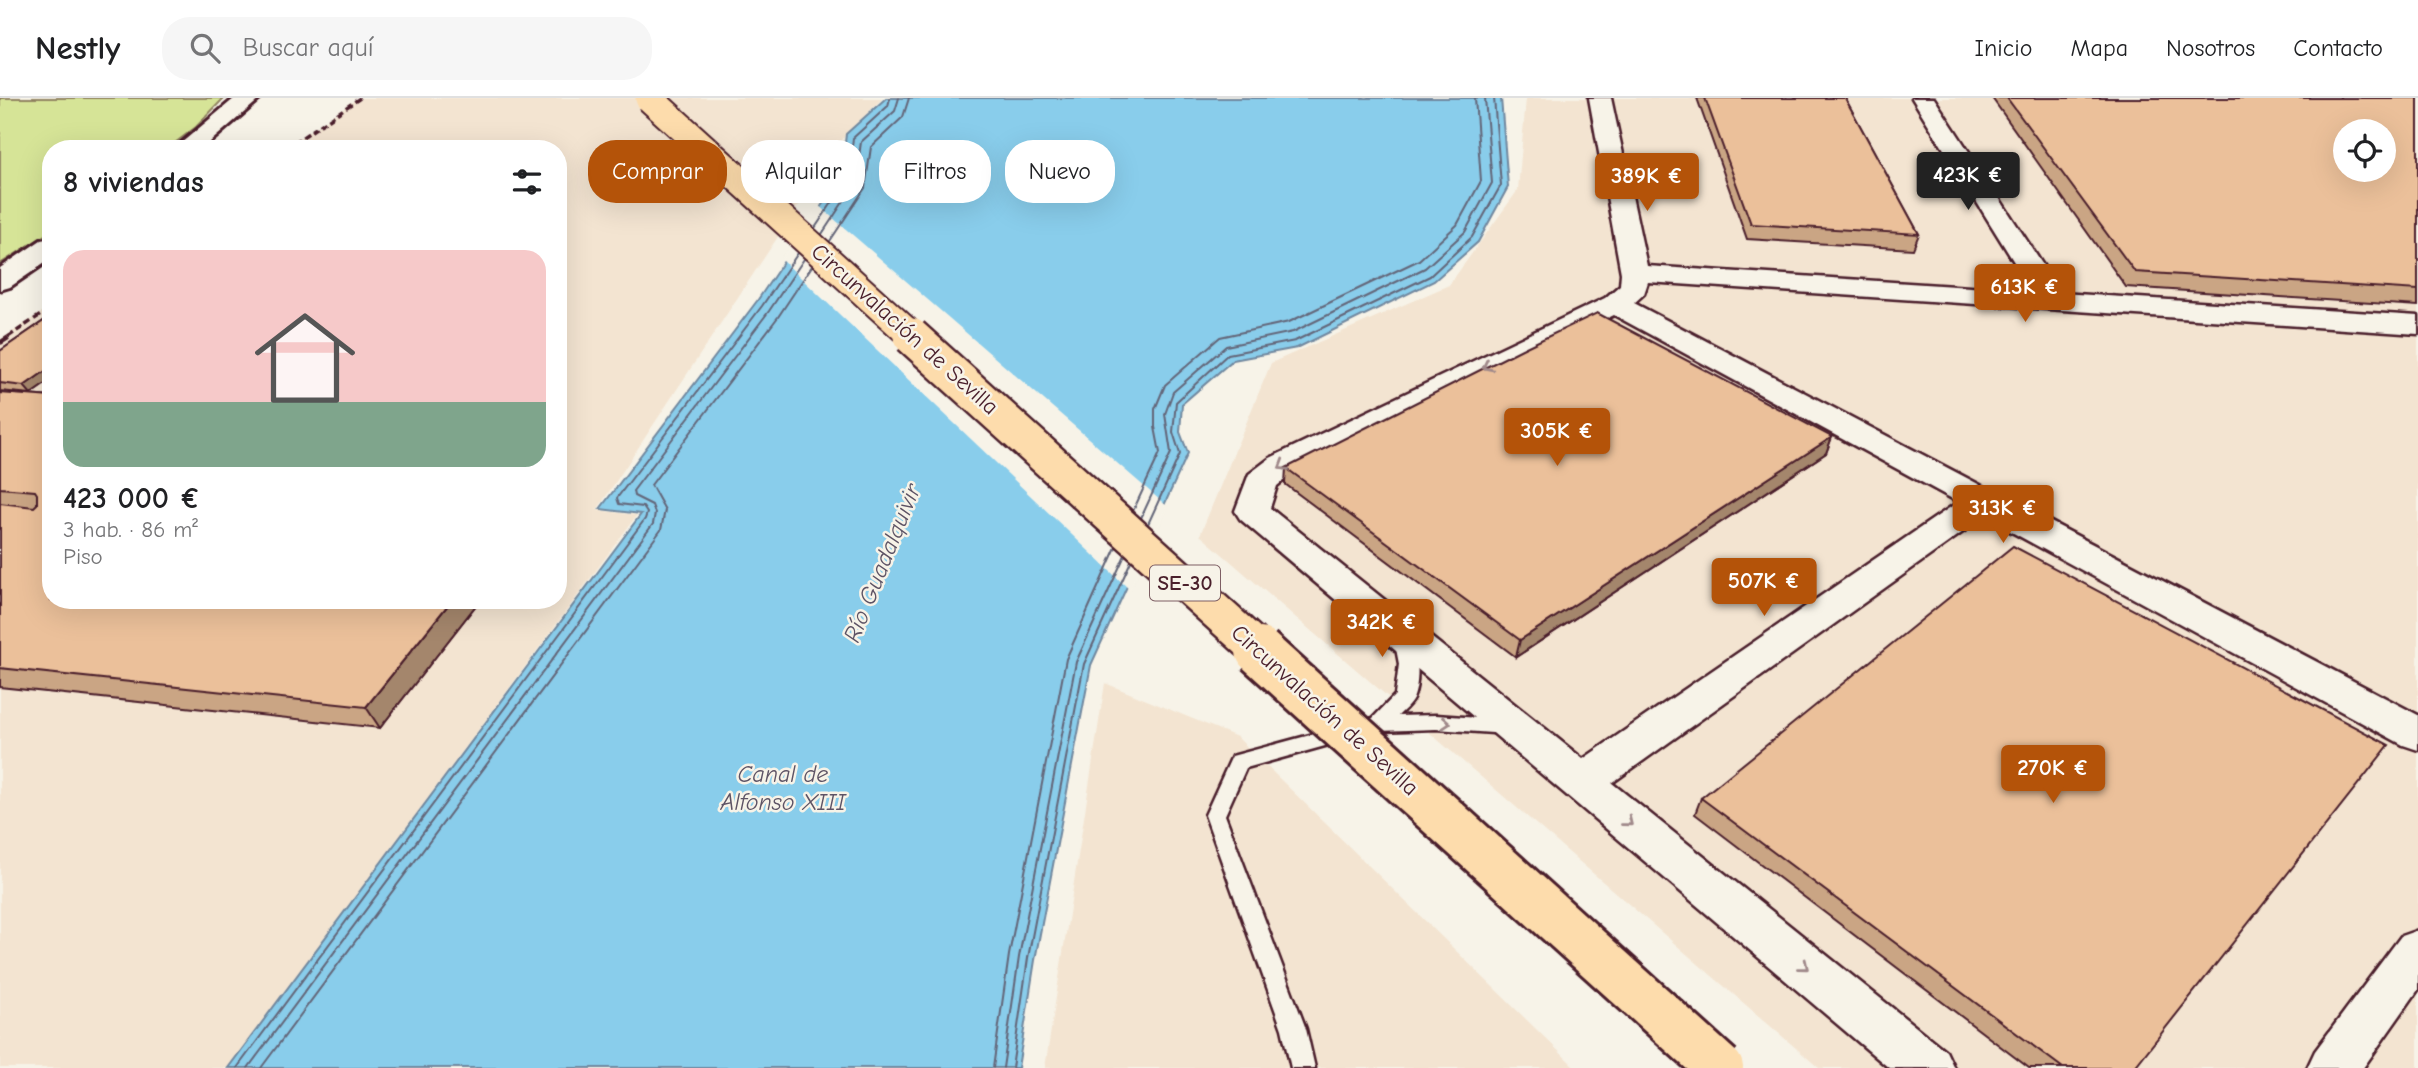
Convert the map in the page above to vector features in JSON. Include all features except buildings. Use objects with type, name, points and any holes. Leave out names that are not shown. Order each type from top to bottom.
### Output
[{"type":"highway","name":"Circunvalación de Sevilla","points":[[649,98],[1720,1068]]},
{"type":"main road","points":[[200,140],[259,102]]},
{"type":"main road","points":[[226,140],[259,102]]},
{"type":"main road","points":[[0,281],[42,252]]},
{"type":"main road","points":[[0,308],[42,280]]},
{"type":"street","points":[[1600,98],[1625,289]]},
{"type":"street","points":[[1923,98],[2052,301]]},
{"type":"street","points":[[1625,289],[1982,502],[2418,734]]},
{"type":"street","points":[[1928,1068],[1403,638],[1252,510],[1261,481],[1282,465],[1625,289],[2052,301],[2418,325]]},
{"type":"street","points":[[1580,783],[1982,502]]},
{"type":"street","points":[[2333,1068],[2418,951]]},
{"type":"lane","points":[[1379,724],[1404,697],[1408,664],[1403,638]]},
{"type":"lane","points":[[1303,1068],[1294,1028],[1215,815],[1239,762],[1379,724],[1436,722],[1512,727]]},
{"type":"shaded area","points":[[358,98],[883,98],[842,140],[741,140],[741,203],[800,203],[597,510],[637,515],[229,1068],[0,1068],[0,340],[42,312],[42,609],[567,609],[567,140],[297,140]]},
{"type":"shaded area","points":[[1526,98],[2418,98],[2418,1068],[1819,1068],[1200,535],[1271,363],[1449,285],[1518,190]]},
{"type":"shaded area","points":[[1105,683],[1237,737],[1576,1068],[1045,1068]]},
{"type":"green space","points":[[0,98],[224,98],[196,127],[179,140],[42,140],[42,237],[0,264]]},
{"type":"water","name":"Canal de Alfonso XIII","points":[[886,98],[1501,98],[1508,187],[1478,242],[1434,281],[1297,348],[1233,360],[1182,404],[1180,432],[1188,453],[1091,665],[1035,960],[1018,1068],[228,1068],[641,514],[600,509],[757,301],[823,203],[865,203],[865,140],[845,140],[846,134]]},
{"type":"pier","points":[[818,205],[1168,507],[1130,590],[781,259]]},
{"type":"railway","points":[[298,140],[360,98]]},
{"type":"railway","points":[[8,337],[42,314]]},
{"type":"railway","points":[[0,343],[11,336]]},
{"type":"water label","name":"Río Guadalquivir","points":[[882,563]]}]
